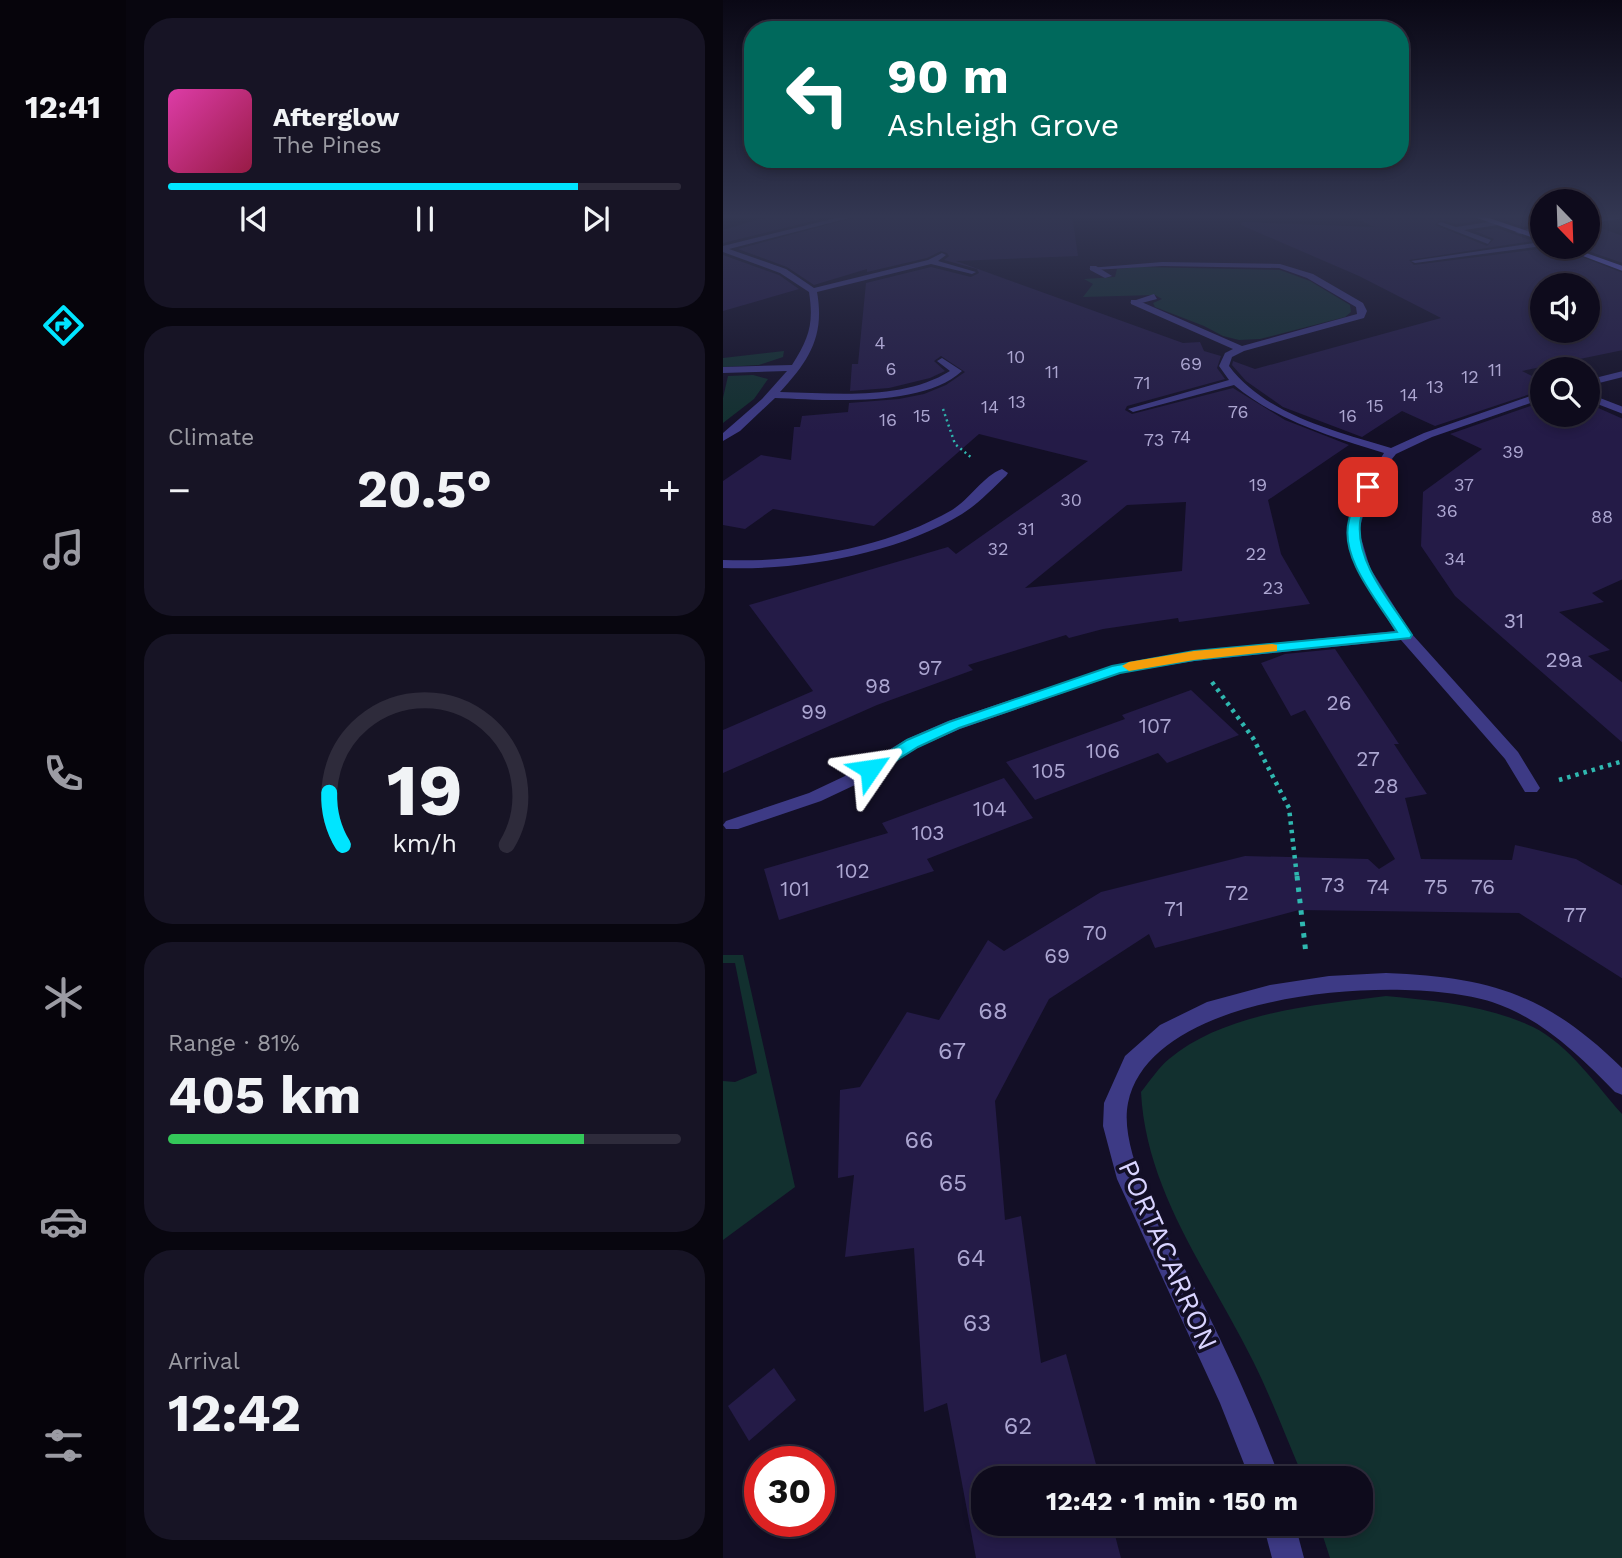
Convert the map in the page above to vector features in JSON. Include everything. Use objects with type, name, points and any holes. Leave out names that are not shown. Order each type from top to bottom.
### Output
[{"type":"street","points":[[808,288],[813,291],[826,288]]},
{"type":"street","points":[[1332,288],[1360,305],[1363,311],[1354,318],[1241,349],[1228,355],[1223,363],[1235,382],[1283,412],[1392,453]]},
{"type":"street","points":[[723,438],[753,416],[775,395],[811,339],[817,318],[813,291]]},
{"type":"street","points":[[1154,298],[1134,302],[1241,349]]},
{"type":"street","points":[[775,395],[855,396],[933,383],[947,379],[957,371],[942,361]]},
{"type":"street","points":[[723,370],[793,368]]},
{"type":"street","points":[[1600,380],[1622,374]]},
{"type":"street","points":[[1133,409],[1235,382]]},
{"type":"street","points":[[1530,399],[1428,435],[1392,453],[1382,463],[1362,498],[1353,531],[1363,568],[1405,635],[1512,756],[1531,788]]},
{"type":"street","points":[[1600,402],[1622,411]]},
{"type":"street","points":[[723,564],[787,562],[902,535],[958,511],[1002,473]]},
{"type":"street","points":[[732,825],[816,797],[913,743],[989,712],[1117,669],[1194,656],[1405,635]]},
{"type":"street","name":"PORTACARRON","points":[[1260,1466],[1240,1416],[1132,1184],[1123,1158],[1115,1104],[1126,1073],[1141,1051],[1163,1032],[1236,1003],[1314,986],[1394,980],[1439,983],[1481,990],[1546,1016],[1622,1085]]},
{"type":"street","points":[[1282,1536],[1288,1558]]},
{"type":"path","points":[[933,383],[941,394],[950,440],[963,454],[1002,473]]},
{"type":"path","points":[[1194,656],[1253,738],[1289,808],[1302,925],[1314,986]]},
{"type":"path","points":[[1531,788],[1622,761]]},
{"type":"green space","points":[[1090,288],[1321,288],[1350,305],[1351,312],[1345,317],[1260,339],[1239,340],[1223,336],[1155,307],[1153,303],[1162,299],[1155,295],[1083,297]]},
{"type":"green space","points":[[784,351],[783,357],[759,365],[723,367],[723,358]]},
{"type":"green space","points":[[753,375],[768,379],[754,399],[723,423],[723,398],[728,376]]},
{"type":"green space","points":[[723,955],[743,955],[795,1187],[723,1240],[723,1081],[735,1082],[757,1073],[735,963],[723,963]]},
{"type":"green space","points":[[1386,996],[1442,1002],[1516,1020],[1533,1027],[1558,1044],[1592,1078],[1622,1114],[1622,1558],[1330,1558],[1323,1536],[1373,1536],[1373,1466],[1299,1466],[1253,1361],[1167,1198],[1145,1129],[1141,1092],[1165,1062],[1192,1043],[1244,1021],[1301,1007]]},
{"type":"building","points":[[723,288],[799,289],[723,311]]},
{"type":"building","points":[[866,288],[1030,288],[1183,343],[1200,342],[1204,351],[1221,356],[1217,368],[1225,379],[1127,406],[1125,410],[1132,414],[1233,388],[1285,420],[1349,445],[1268,500],[1281,554],[1310,604],[1179,622],[1178,618],[1103,629],[1069,638],[1066,635],[968,665],[973,670],[877,705],[723,773],[723,730],[813,691],[749,605],[948,547],[956,554],[1088,461],[979,434],[874,526],[773,509],[745,529],[723,525],[723,481],[761,455],[791,460],[794,427],[800,427],[802,416],[848,412],[849,403],[924,394],[946,385],[965,372],[941,356],[934,361],[945,371],[930,378],[889,388],[850,391],[852,364],[858,364]],"holes":[[[1186,502],[1182,571],[1025,588],[1127,505]]]},
{"type":"building","points":[[1382,288],[1530,288],[1530,343],[1600,343],[1600,288],[1623,288],[1623,350],[1589,357],[1530,357],[1530,369],[1522,371],[1530,375],[1530,394],[1435,426],[1402,411],[1362,437],[1283,407],[1246,381],[1232,365],[1233,361],[1255,369],[1441,318]]},
{"type":"building","points":[[1530,406],[1530,427],[1600,427],[1600,409],[1623,419],[1623,579],[1592,593],[1604,602],[1559,612],[1610,650],[1588,656],[1623,683],[1623,743],[1455,596],[1421,546],[1423,492],[1482,449],[1450,434]]},
{"type":"building","points":[[1335,649],[1399,744],[1394,744],[1427,794],[1405,798],[1421,859],[1512,860],[1515,845],[1576,859],[1623,886],[1623,979],[1519,913],[1299,910],[1155,948],[1149,934],[1049,999],[995,1101],[1005,1220],[1021,1216],[1041,1363],[1066,1354],[1096,1466],[971,1466],[971,1531],[947,1403],[924,1412],[914,1248],[845,1257],[854,1175],[838,1178],[840,1090],[860,1087],[907,1012],[939,1020],[988,940],[1004,951],[1101,892],[1245,856],[1368,859],[1379,869],[1395,859],[1305,710],[1291,716],[1261,663],[1285,654]]},
{"type":"building","points":[[1191,690],[1239,735],[1167,763],[1158,753],[1035,800],[1006,762],[1125,719],[1122,715]]},
{"type":"building","points":[[1004,778],[1033,818],[927,859],[934,871],[779,920],[764,869],[888,833],[882,823]]},
{"type":"building","points":[[774,1368],[796,1400],[749,1441],[728,1406]]},
{"type":"building","points":[[972,1536],[1115,1536],[1121,1558],[976,1558]]},
{"type":"slow traffic","points":[[1129,666],[1272,648]]},
{"type":"route","points":[[870,769],[913,743],[954,725],[1117,669],[1194,656],[1405,635],[1363,568],[1354,542],[1354,520],[1368,487]]}]
